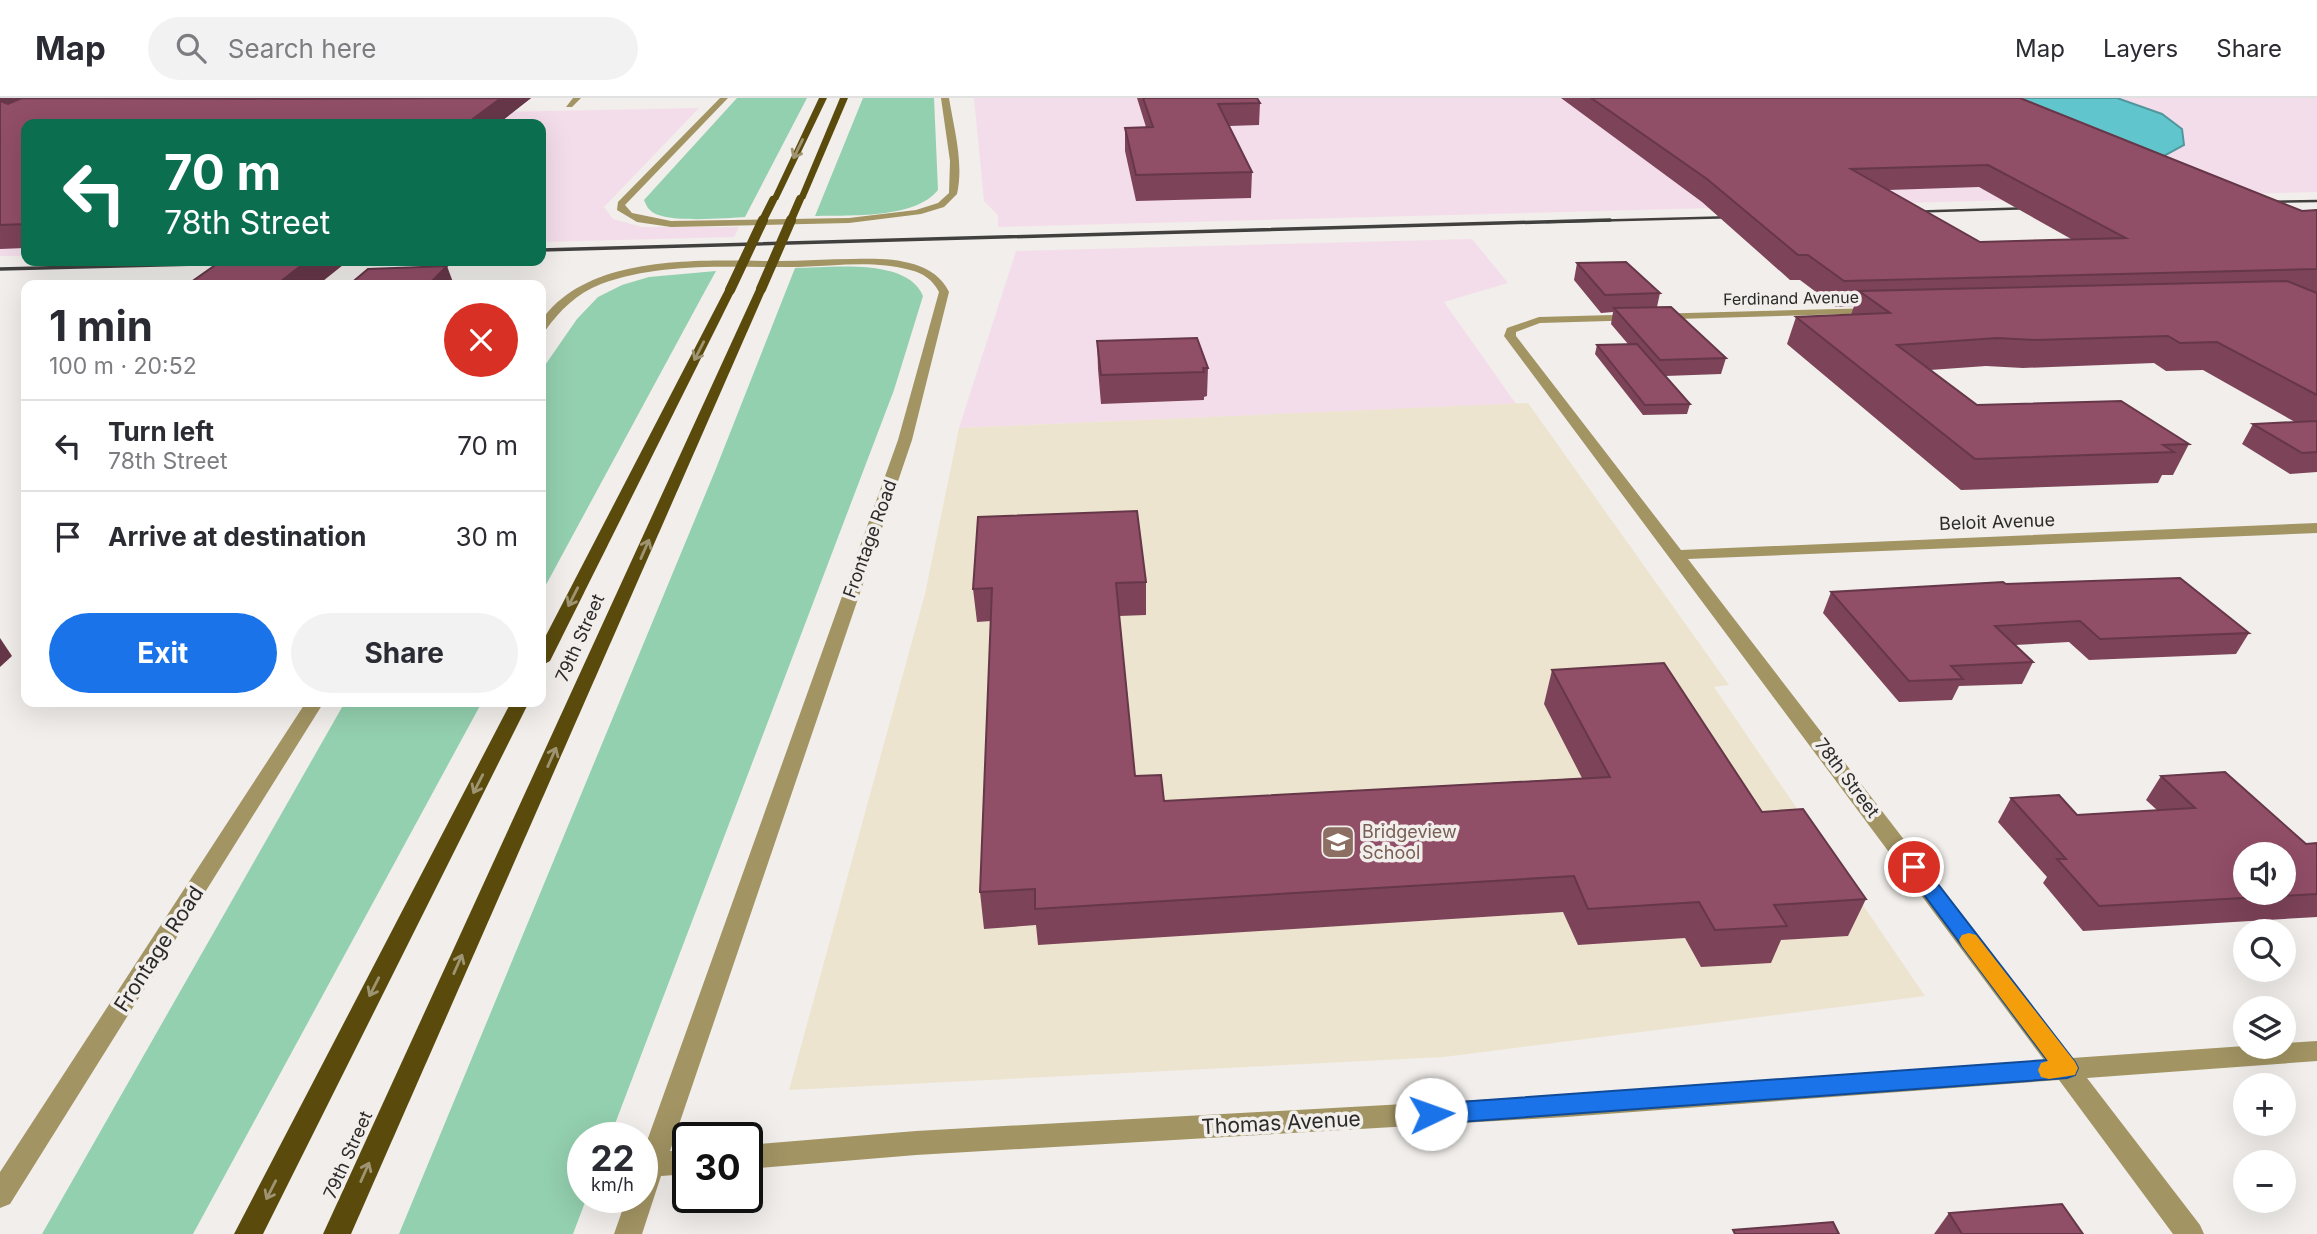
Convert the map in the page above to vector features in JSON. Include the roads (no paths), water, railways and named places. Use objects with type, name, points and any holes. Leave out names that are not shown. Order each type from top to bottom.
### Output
[{"type":"main road","name":"79th Street","points":[[546,651],[730,290],[823,98]]},
{"type":"main road","name":"79th Street","points":[[337,1234],[844,98]]},
{"type":"main road","points":[[248,1234],[517,707]]},
{"type":"street","points":[[569,105],[577,98]]},
{"type":"street","points":[[724,98],[621,204],[620,208],[626,215],[672,224],[883,218],[930,209],[950,198],[954,192],[953,151],[945,98]]},
{"type":"street","name":"Frontage Road","points":[[546,321],[555,307],[576,292],[623,274],[668,268],[886,263],[922,271],[934,277],[944,292],[905,440],[658,1148]]},
{"type":"street","name":"Ferdinand Avenue","points":[[1519,326],[1539,320],[1883,311]]},
{"type":"street","name":"78th Street","points":[[1519,326],[1511,330],[1510,336],[2067,1068],[2190,1234]]},
{"type":"street","name":"Beloit Avenue","points":[[1678,555],[2317,528]]},
{"type":"street","name":"Frontage Road","points":[[0,1195],[312,707]]},
{"type":"street","name":"Thomas Avenue","points":[[763,1156],[916,1143],[1580,1105],[2317,1051]]},
{"type":"street","name":"Frontage Road","points":[[628,1234],[635,1213]]},
{"type":"water","points":[[2015,98],[2117,98],[2162,114],[2182,129],[2184,145],[2164,156]]},
{"type":"railway","points":[[2259,202],[2317,201]]},
{"type":"railway","points":[[1905,212],[2038,208]]},
{"type":"railway","points":[[1547,222],[1737,217]]},
{"type":"railway","points":[[546,250],[1610,220]]},
{"type":"railway","points":[[0,269],[119,266]]},
{"type":"place","name":"Bridgeview School","points":[[1338,842]]}]
